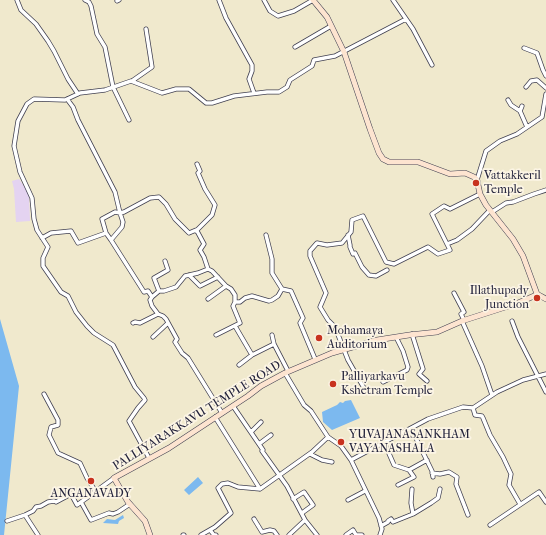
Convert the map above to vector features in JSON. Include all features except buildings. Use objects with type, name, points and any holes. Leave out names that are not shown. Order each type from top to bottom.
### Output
[{"type":"street","points":[[17,0],[21,10],[36,24],[48,41],[68,79],[78,94]]},
{"type":"street","points":[[85,0],[89,2],[91,6],[97,34],[105,47],[113,87],[129,120]]},
{"type":"street","points":[[219,0],[226,18],[252,65],[252,71],[249,79],[254,93]]},
{"type":"street","points":[[264,0],[270,11],[278,16],[294,11],[313,0],[327,17],[344,52],[370,129],[383,158],[389,162],[418,162],[450,174],[465,173],[477,180]]},
{"type":"street","points":[[394,0],[432,65]]},
{"type":"street","points":[[132,81],[162,92],[189,88],[206,103],[212,103],[234,96],[254,93],[279,92],[287,87],[290,80],[312,66],[314,60],[335,56],[344,52],[406,19]]},
{"type":"street","points":[[295,47],[331,26]]},
{"type":"street","points":[[146,29],[152,67],[132,81],[105,90],[78,94],[67,99],[34,99],[27,104],[18,121],[14,146],[20,172],[32,198],[37,230],[48,247],[43,258],[43,266],[47,274],[61,292],[68,296],[76,312],[87,326],[94,333],[113,345],[136,387],[144,398],[145,400],[129,421],[149,458]]},
{"type":"street","points":[[524,48],[537,53],[546,76]]},
{"type":"street","points":[[526,87],[531,81],[537,80],[546,88]]},
{"type":"street","points":[[546,94],[543,116],[546,120]]},
{"type":"street","points":[[67,99],[73,107],[78,120],[115,192],[123,222],[122,227],[111,240]]},
{"type":"street","points":[[508,100],[520,112],[527,127]]},
{"type":"street","points":[[520,112],[522,106]]},
{"type":"street","points":[[543,116],[517,134],[500,141],[486,151],[477,180],[480,194],[523,256],[541,295],[546,299]]},
{"type":"street","points":[[152,297],[148,291],[144,292],[106,233],[102,218],[114,212],[124,212],[150,198],[159,197],[166,204],[175,219],[189,233],[196,231],[212,215],[215,205],[205,189],[198,173],[200,171],[197,164]]},
{"type":"street","points":[[447,244],[457,240],[472,229],[491,211],[506,203],[513,202],[546,190]]},
{"type":"street","points":[[364,388],[348,360],[334,327],[320,307],[326,292],[310,256],[310,251],[317,243],[327,245],[342,242],[351,232],[352,220],[363,216],[386,262],[394,264],[428,247],[438,254],[450,250],[432,214],[444,206],[450,209],[480,194]]},
{"type":"street","points":[[42,238],[51,233],[71,230],[78,242],[106,233]]},
{"type":"street","points":[[196,231],[204,244],[200,250],[208,268],[231,289],[235,295],[235,302],[233,306],[240,323],[216,335]]},
{"type":"street","points":[[266,235],[272,259],[272,273],[282,290]]},
{"type":"street","points":[[348,235],[352,254],[355,253],[362,267],[369,275],[376,276],[387,270]]},
{"type":"street","points":[[159,291],[154,278],[168,270],[165,260]]},
{"type":"street","points":[[208,268],[183,278],[176,287],[159,291],[150,300],[152,306],[158,314],[163,316],[168,322],[177,339],[175,342],[182,353],[188,358],[222,413]]},
{"type":"street","points":[[189,275],[200,286],[218,277]]},
{"type":"street","points":[[208,299],[226,286]]},
{"type":"street","points":[[235,302],[240,302],[245,298],[252,296],[269,301],[278,296],[282,290]]},
{"type":"street","points":[[282,290],[291,291],[303,318],[300,323],[315,359]]},
{"type":"street","points":[[454,293],[464,312],[461,314],[463,320],[492,395]]},
{"type":"street","name":"PALLIYARAKKAVU TEMPLE ROAD","points":[[150,535],[145,521],[130,504],[114,478],[169,448],[261,386],[286,372],[315,359],[377,340],[412,334],[438,332],[463,320],[541,295]]},
{"type":"street","points":[[133,323],[140,323],[158,314]]},
{"type":"street","points":[[512,321],[518,337],[546,392]]},
{"type":"street","points":[[153,337],[168,322]]},
{"type":"street","points":[[235,326],[252,355]]},
{"type":"street","points":[[412,334],[424,369],[419,374],[427,381]]},
{"type":"street","points":[[272,335],[274,344],[286,372],[304,405],[311,412],[328,437],[341,446],[351,460],[381,526],[382,529],[379,535]]},
{"type":"street","points":[[384,382],[407,370],[408,367],[396,337]]},
{"type":"street","points":[[239,365],[252,355],[274,344]]},
{"type":"street","points":[[351,460],[428,419],[463,407],[472,408],[492,395],[523,380],[546,374]]},
{"type":"street","points":[[44,394],[58,420],[58,425],[51,427],[49,434],[55,447],[58,452],[80,463],[96,492]]},
{"type":"street","points":[[233,406],[278,475],[287,486],[305,520],[317,535]]},
{"type":"street","points":[[472,408],[475,415],[482,416],[490,435],[512,474],[509,485],[520,504]]},
{"type":"street","points":[[215,417],[260,489]]},
{"type":"street","points":[[251,432],[261,422]]},
{"type":"street","points":[[411,428],[433,475],[449,472],[457,477],[456,484],[468,516]]},
{"type":"street","points":[[259,444],[271,435]]},
{"type":"street","points":[[201,535],[210,530],[231,513],[218,488],[222,484],[228,483],[238,487],[260,489],[310,454],[328,437]]},
{"type":"street","points":[[384,442],[394,465],[409,470],[414,477],[398,485]]},
{"type":"street","points":[[310,454],[322,460],[332,462]]},
{"type":"street","points":[[409,470],[427,460]]},
{"type":"street","points":[[7,521],[25,515],[33,511],[36,507],[48,502],[56,502],[71,494],[78,504],[114,478]]},
{"type":"street","points":[[412,489],[411,504],[413,514]]},
{"type":"street","points":[[381,526],[391,519],[393,522],[413,514],[438,498],[440,489]]},
{"type":"street","points":[[348,500],[366,491]]},
{"type":"street","points":[[293,499],[304,492],[313,505],[302,513]]},
{"type":"street","points":[[490,525],[539,492],[546,502]]},
{"type":"street","points":[[81,502],[91,520],[109,513],[113,514],[118,512],[130,504]]},
{"type":"street","points":[[25,515],[38,535]]},
{"type":"street","points":[[254,519],[262,532],[270,530],[274,531],[277,535]]},
{"type":"street","points":[[289,535],[305,520]]},
{"type":"street","points":[[210,530],[214,535],[216,535]]},
{"type":"street","points":[[346,535],[353,530],[356,535],[362,535]]},
{"type":"shaded area","points":[[19,179],[29,193],[30,221],[16,222],[14,189],[12,181]]},
{"type":"water","points":[[0,319],[19,386],[4,535],[0,535]]},
{"type":"water","points":[[351,400],[360,418],[332,430],[323,422],[322,412],[340,402],[343,403]]},
{"type":"water","points":[[198,477],[203,483],[189,495],[184,490]]},
{"type":"water","points":[[123,515],[124,518],[119,521],[118,524],[103,523],[107,519],[115,520]]},
{"type":"place","name":"Vattakkeril Temple","points":[[476,183]]},
{"type":"place","name":"Illathupady Junction","points":[[537,298]]},
{"type":"place","name":"Mohamaya Auditorium","points":[[319,338]]},
{"type":"place","name":"Palliyarkavu Kshetram Temple","points":[[333,384]]},
{"type":"place","name":"YUVAJANASANKHAM VAYANASHALA","points":[[341,442]]},
{"type":"place","name":"ANGANAVADY","points":[[91,481]]}]
